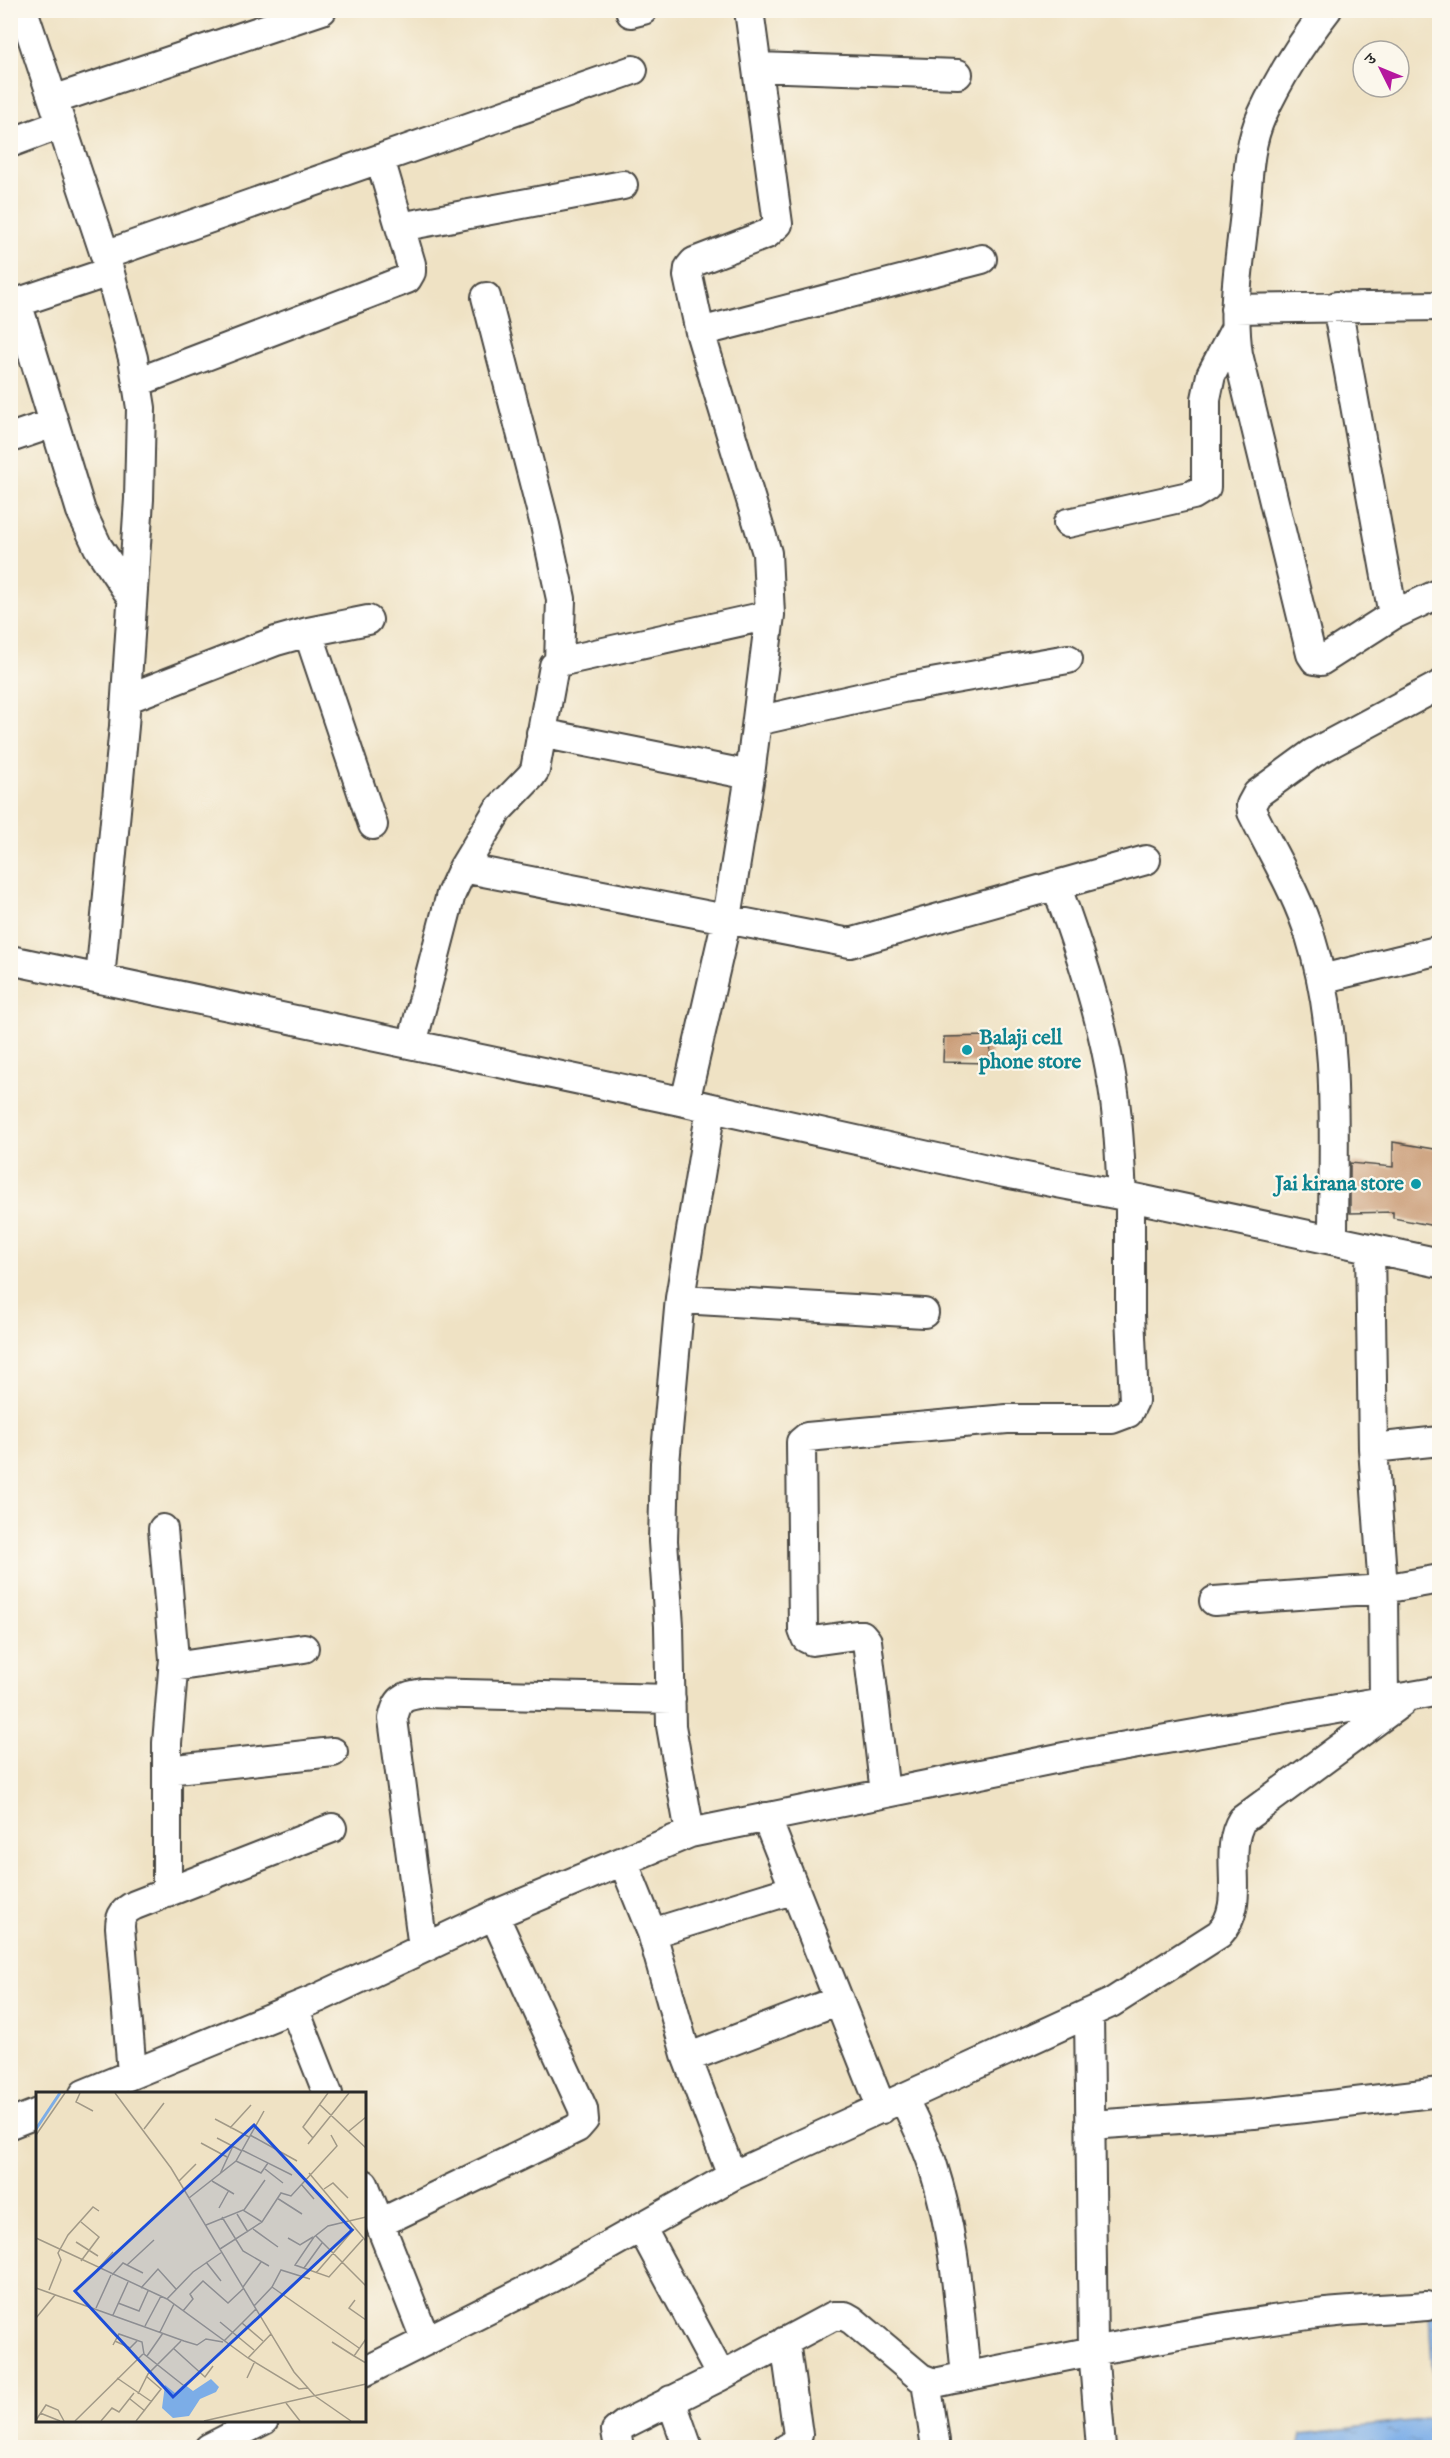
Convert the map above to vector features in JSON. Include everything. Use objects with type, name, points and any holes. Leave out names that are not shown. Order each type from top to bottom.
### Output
[{"type":"street","points":[[23,10],[107,264],[138,382],[141,408],[140,499],[126,699],[100,979]]},
{"type":"street","points":[[10,143],[57,112],[322,10]]},
{"type":"street","points":[[690,1833],[671,1726],[669,1626],[663,1541],[666,1463],[698,1105],[750,775],[770,615],[767,553],[700,332],[688,276],[689,268],[694,262],[767,234],[778,224],[749,10]]},
{"type":"street","points":[[1327,10],[1284,75],[1262,116],[1252,146],[1235,319],[1238,354],[1311,654],[1315,660],[1321,661],[1393,615],[1440,593]]},
{"type":"street","points":[[758,67],[958,75]]},
{"type":"street","points":[[132,598],[89,528],[14,303],[107,264],[380,159],[633,70]]},
{"type":"street","points":[[138,382],[407,279],[411,272],[411,264],[380,159]]},
{"type":"street","points":[[400,226],[623,185]]},
{"type":"street","points":[[700,332],[982,259]]},
{"type":"street","points":[[486,297],[545,525],[561,600],[558,662]]},
{"type":"street","points":[[1235,319],[1337,306],[1440,306]]},
{"type":"street","points":[[1337,306],[1393,615]]},
{"type":"street","points":[[1068,523],[1193,495],[1206,487],[1206,399],[1211,375],[1235,319]]},
{"type":"street","points":[[10,438],[54,423]]},
{"type":"street","points":[[412,1044],[451,894],[463,868],[498,810],[533,773],[552,669],[558,662],[770,615]]},
{"type":"street","points":[[126,699],[230,657],[308,632],[368,620]]},
{"type":"street","points":[[308,632],[373,825]]},
{"type":"street","points":[[757,721],[903,688],[1068,659]]},
{"type":"street","points":[[1334,1240],[1333,1065],[1322,979],[1300,907],[1252,812],[1253,799],[1327,744],[1440,685]]},
{"type":"street","points":[[541,734],[750,775]]},
{"type":"street","points":[[463,868],[850,943],[1146,860]]},
{"type":"street","points":[[885,1793],[867,1641],[862,1635],[856,1635],[812,1641],[806,1638],[803,1630],[801,1442],[807,1437],[1007,1419],[1112,1419],[1128,1413],[1134,1401],[1126,1197],[1113,1087],[1099,1019],[1081,952],[1056,885]]},
{"type":"street","points":[[1322,979],[1440,950]]},
{"type":"street","points":[[10,960],[698,1105],[1005,1173],[1440,1263]]},
{"type":"street","points":[[1370,1248],[1373,1448],[1383,1589],[1397,1700]]},
{"type":"street","points":[[681,1299],[924,1313]]},
{"type":"street","points":[[1373,1448],[1440,1441]]},
{"type":"street","points":[[163,1529],[174,1666],[167,1743],[166,1893]]},
{"type":"street","points":[[1215,1600],[1383,1589],[1440,1579]]},
{"type":"street","points":[[174,1666],[304,1648]]},
{"type":"street","points":[[91,2092],[128,2081],[294,2008],[494,1915],[690,1833],[1069,1756],[1440,1691]]},
{"type":"street","points":[[423,1948],[393,1719],[396,1705],[405,1696],[423,1693],[671,1699]]},
{"type":"street","points":[[366,2371],[549,2279],[732,2176],[1111,2003],[1224,1929],[1232,1909],[1236,1837],[1242,1820],[1397,1700]]},
{"type":"street","points":[[167,1770],[333,1752]]},
{"type":"street","points":[[766,1817],[839,2000],[893,2104],[930,2158],[954,2258],[966,2376]]},
{"type":"street","points":[[128,2081],[120,1919],[127,1910],[332,1828]]},
{"type":"street","points":[[623,1861],[652,1933],[687,2058],[732,2176]]},
{"type":"street","points":[[652,1933],[795,1889]]},
{"type":"street","points":[[380,2223],[577,2128],[584,2120],[583,2109],[494,1915]]},
{"type":"street","points":[[687,2058],[839,2000]]},
{"type":"street","points":[[294,2008],[327,2092]]},
{"type":"street","points":[[1089,2013],[1093,2349],[1101,2448]]},
{"type":"street","points":[[1090,2125],[1254,2114],[1440,2091]]},
{"type":"street","points":[[10,2124],[36,2114]]},
{"type":"street","points":[[366,2189],[426,2341]]},
{"type":"street","points":[[641,2227],[721,2376]]},
{"type":"street","points":[[619,2448],[616,2431],[619,2427],[833,2316],[845,2316],[852,2320],[926,2381],[934,2383],[1093,2349],[1310,2315],[1427,2306]]},
{"type":"street","points":[[785,2341],[798,2435],[792,2446],[787,2448]]},
{"type":"street","points":[[926,2381],[935,2441],[934,2448]]},
{"type":"street","points":[[671,2400],[688,2448]]},
{"type":"street","points":[[209,2448],[262,2422]]},
{"type":"water","points":[[1439,2293],[1439,2447],[1298,2448],[1301,2434],[1435,2418],[1428,2295]]},
{"type":"building","name":"Balaji cell phone store","points":[[991,1036],[990,1063],[943,1062],[944,1037]]},
{"type":"building","name":"Jai kirana store","points":[[1393,1142],[1440,1150],[1440,1227],[1393,1218],[1393,1212],[1350,1213],[1350,1163],[1393,1167]]},
{"type":"place","name":"Balaji cell phone store","points":[[967,1050]]},
{"type":"place","name":"Jai kirana store","points":[[1416,1184]]}]
